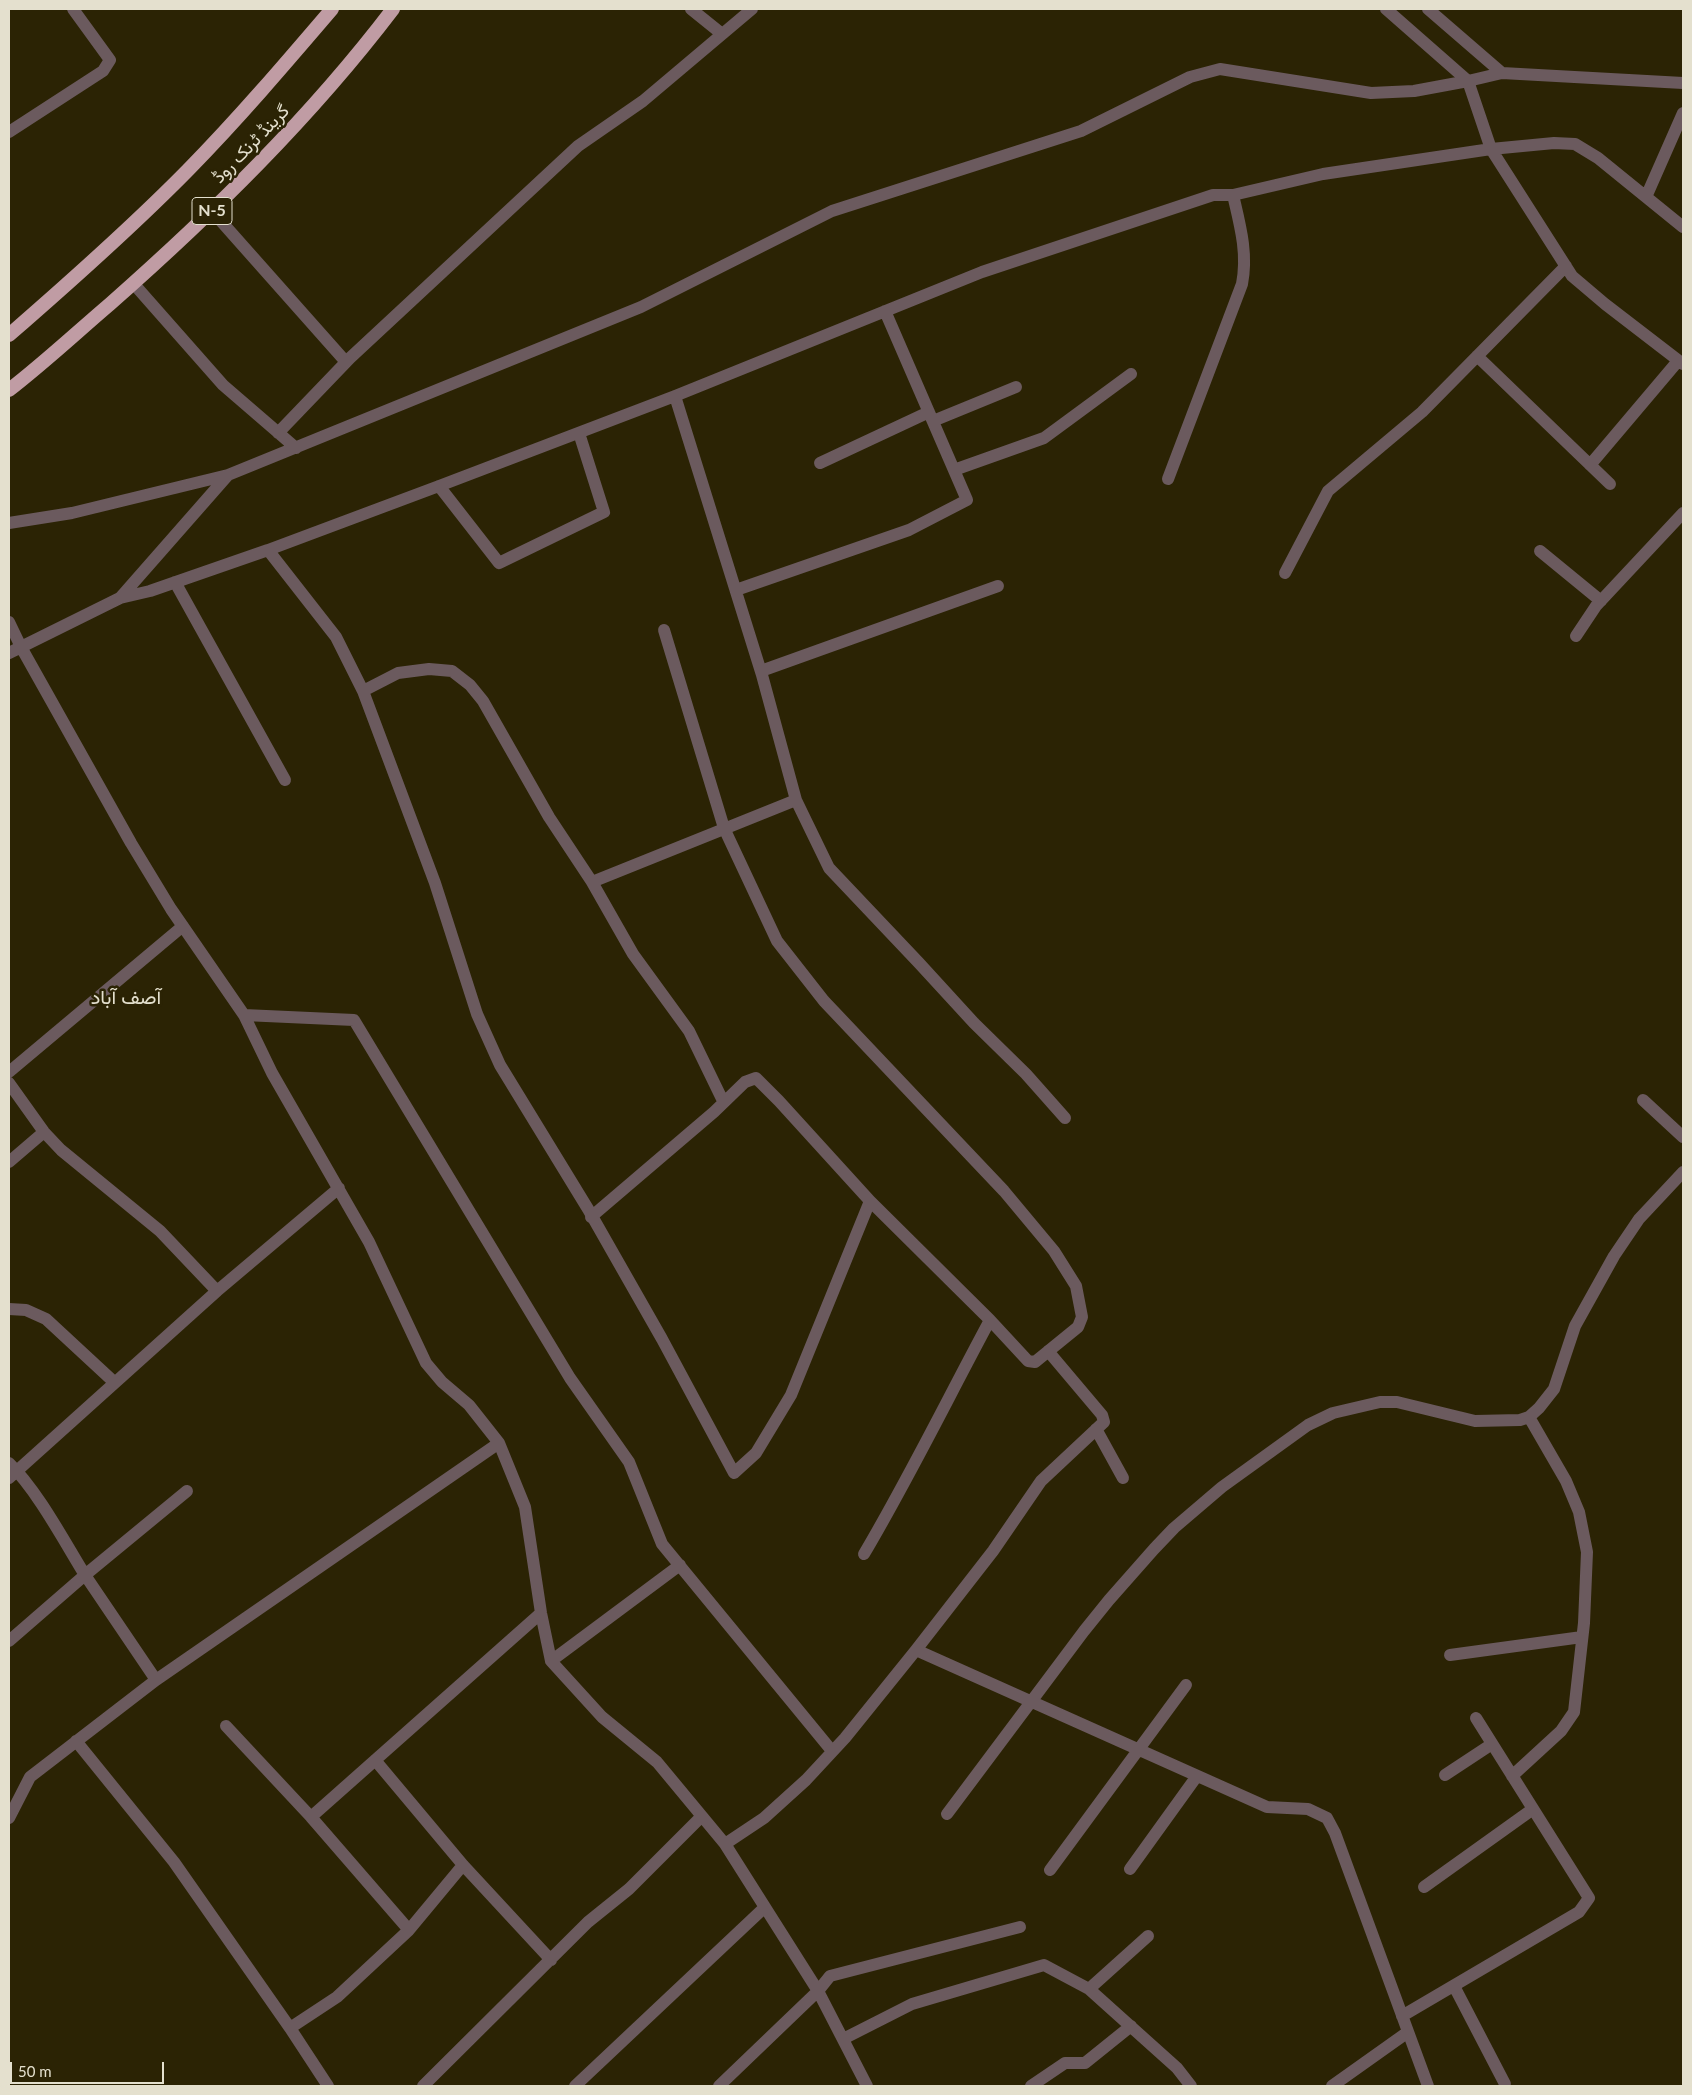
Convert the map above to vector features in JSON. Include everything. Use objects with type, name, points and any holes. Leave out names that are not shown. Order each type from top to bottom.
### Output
[{"type":"highway","name":"گرینڈ ٹرنک روڈ","points":[[9,335],[89,265],[188,171],[271,80],[332,9]]},
{"type":"highway","name":"گرینڈ ٹرنک روڈ","points":[[9,390],[133,283],[212,211],[307,112],[393,9]]},
{"type":"street","points":[[9,132],[103,71],[110,60],[73,9]]},
{"type":"street","points":[[691,9],[722,34]]},
{"type":"street","points":[[278,433],[346,362],[578,146],[643,101],[752,9]]},
{"type":"street","points":[[1386,9],[1468,81],[1491,149],[1572,276],[1680,363],[1590,464]]},
{"type":"street","points":[[1428,9],[1502,73]]},
{"type":"street","points":[[9,523],[72,513],[228,475],[641,307],[832,211],[1081,131],[1190,77],[1220,69],[1371,93],[1414,91],[1502,73],[1683,83]]},
{"type":"street","points":[[1646,197],[1683,113]]},
{"type":"street","points":[[9,653],[120,598],[150,591],[268,550],[439,486],[675,396],[982,272],[1213,195],[1233,194],[1323,174],[1491,149],[1554,143],[1576,144],[1598,158],[1683,227]]},
{"type":"street","points":[[1168,479],[1242,284],[1245,267],[1244,245],[1233,194]]},
{"type":"street","points":[[212,211],[346,362]]},
{"type":"street","points":[[1285,573],[1328,491],[1422,412],[1566,266]]},
{"type":"street","points":[[133,283],[223,385],[296,448]]},
{"type":"street","points":[[736,590],[909,530],[967,500],[885,311]]},
{"type":"street","points":[[1477,356],[1610,484]]},
{"type":"street","points":[[954,470],[1044,438],[1132,374]]},
{"type":"street","points":[[820,463],[931,416],[1016,388]]},
{"type":"street","points":[[675,396],[761,671],[796,800],[829,868],[974,1024],[1026,1074],[1065,1118]]},
{"type":"street","points":[[439,486],[499,563],[604,512],[579,433]]},
{"type":"street","points":[[120,598],[228,475]]},
{"type":"street","points":[[1576,636],[1601,601],[1683,513]]},
{"type":"street","points":[[268,550],[336,637],[363,691],[435,883],[477,1014],[500,1064],[662,1339],[734,1473],[756,1453],[791,1395],[870,1201]]},
{"type":"street","points":[[1540,551],[1601,601]]},
{"type":"street","points":[[175,582],[285,780]]},
{"type":"street","points":[[761,671],[998,586]]},
{"type":"street","points":[[9,622],[21,647],[131,843],[183,926],[244,1015],[272,1074],[369,1242],[426,1363],[442,1382],[469,1405],[499,1443],[526,1507],[541,1612],[551,1661],[602,1718],[657,1762],[725,1844],[818,1992],[867,2086]]},
{"type":"street","points":[[591,1217],[714,1112],[723,1101],[745,1082],[756,1078],[870,1201],[990,1320],[1028,1362],[1035,1362],[1078,1328],[1082,1317],[1076,1286],[1054,1251],[1004,1191],[824,1001],[777,941],[724,828],[664,630]]},
{"type":"street","points":[[363,691],[398,672],[429,669],[452,671],[470,685],[483,701],[548,817],[592,882],[634,954],[689,1031],[723,1101]]},
{"type":"street","points":[[592,882],[796,800]]},
{"type":"street","points":[[9,1072],[183,926]]},
{"type":"street","points":[[244,1015],[354,1020],[570,1378],[630,1462],[662,1544],[832,1751]]},
{"type":"street","points":[[9,1083],[44,1132],[61,1150],[160,1231],[217,1291]]},
{"type":"street","points":[[1643,1100],[1683,1137]]},
{"type":"street","points":[[9,1162],[44,1132]]},
{"type":"street","points":[[947,1814],[1109,1600],[1174,1528],[1222,1487],[1308,1425],[1333,1413],[1380,1402],[1397,1402],[1475,1421],[1513,1420],[1529,1417],[1540,1408],[1554,1388],[1575,1326],[1614,1256],[1639,1219],[1683,1172]]},
{"type":"street","points":[[156,1680],[85,1575],[45,1511],[11,1471],[217,1291],[339,1188]]},
{"type":"street","points":[[9,1309],[26,1310],[46,1319],[114,1382]]},
{"type":"street","points":[[864,1554],[901,1491],[942,1408],[990,1320]]},
{"type":"street","points":[[725,1844],[764,1818],[806,1780],[916,1650],[993,1551],[1041,1481],[1104,1422],[1102,1415],[1048,1351]]},
{"type":"street","points":[[1512,1776],[1562,1731],[1574,1712],[1582,1637],[1587,1552],[1579,1512],[1566,1481],[1529,1417]]},
{"type":"street","points":[[1096,1429],[1123,1478]]},
{"type":"street","points":[[9,1818],[30,1777],[76,1741],[156,1680],[499,1443]]},
{"type":"street","points":[[9,1641],[187,1491]]},
{"type":"street","points":[[551,1661],[680,1565]]},
{"type":"street","points":[[311,1817],[541,1612]]},
{"type":"street","points":[[1450,1655],[1582,1637]]},
{"type":"street","points":[[916,1650],[1267,1807],[1308,1809],[1327,1818],[1335,1833],[1428,2086]]},
{"type":"street","points":[[1050,1870],[1137,1749],[1186,1685]]},
{"type":"street","points":[[1402,2016],[1579,1912],[1589,1898],[1476,1718]]},
{"type":"street","points":[[226,1726],[311,1817],[409,1930]]},
{"type":"street","points":[[76,1741],[174,1862],[290,2028],[328,2086]]},
{"type":"street","points":[[1445,1775],[1492,1744]]},
{"type":"street","points":[[375,1760],[464,1865],[551,1960]]},
{"type":"street","points":[[1130,1869],[1197,1776]]},
{"type":"street","points":[[1424,1887],[1533,1809]]},
{"type":"street","points":[[424,2086],[588,1922],[629,1889],[701,1817]]},
{"type":"street","points":[[290,2028],[337,1997],[409,1930],[464,1865]]},
{"type":"street","points":[[575,2086],[764,1908]]},
{"type":"street","points":[[719,2086],[818,1992],[830,1976],[1020,1927]]},
{"type":"street","points":[[1089,1989],[1148,1936]]},
{"type":"street","points":[[843,2039],[912,2004],[1044,1965],[1089,1989],[1177,2068],[1191,2086]]},
{"type":"street","points":[[1454,1986],[1505,2084]]},
{"type":"street","points":[[1031,2086],[1065,2063],[1086,2063],[1131,2026]]},
{"type":"street","points":[[1332,2086],[1408,2032]]},
{"type":"district","name":"آصف آباد","points":[[126,998]]}]
